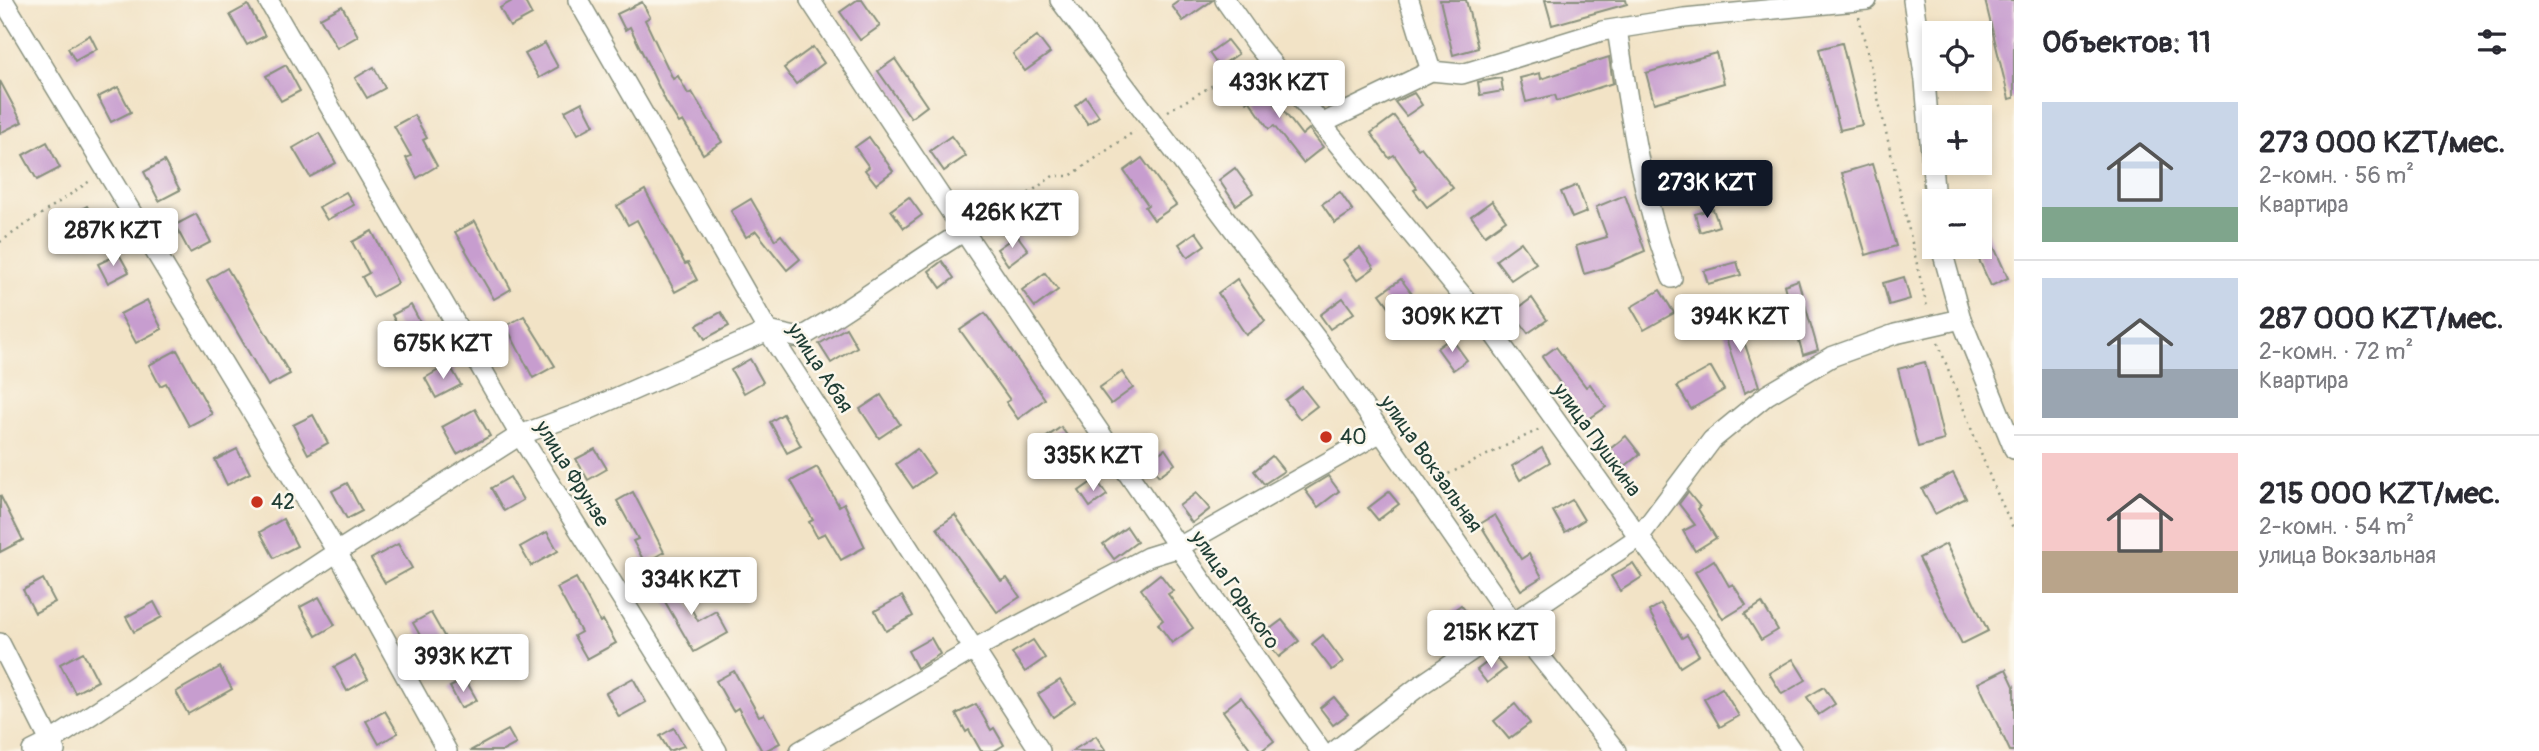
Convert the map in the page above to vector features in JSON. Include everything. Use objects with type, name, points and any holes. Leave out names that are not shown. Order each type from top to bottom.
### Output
[{"type":"street","points":[[3,0],[337,552],[447,751]]},
{"type":"street","name":"улица Фрунзе","points":[[268,0],[520,435],[717,751]]},
{"type":"street","name":"улица Абая","points":[[578,0],[768,331],[1040,751]]},
{"type":"street","name":"улица Горького","points":[[810,0],[1177,548],[1321,751]]},
{"type":"street","name":"улица Вокзальная","points":[[1060,0],[1318,341],[1514,624],[1616,751]]},
{"type":"street","name":"улица Пушкина","points":[[1225,0],[1265,56],[1493,333],[1709,630],[1792,751]]},
{"type":"street","points":[[1409,0],[1432,71]]},
{"type":"street","points":[[1913,0],[1926,81],[1934,189]]},
{"type":"street","points":[[1321,124],[1432,71],[1462,74],[1617,29],[1684,18],[1861,1]]},
{"type":"street","points":[[1617,29],[1633,137],[1656,237],[1672,278]]},
{"type":"street","points":[[32,751],[53,747],[337,552],[520,435],[589,410],[768,331],[800,338],[841,314],[913,263],[965,235]]},
{"type":"street","points":[[1944,259],[1961,319],[2014,449]]},
{"type":"street","points":[[1335,751],[1418,687],[1639,537],[1712,440],[1767,395],[1830,357],[1895,334],[1961,319]]},
{"type":"street","points":[[800,751],[974,649],[1148,557],[1177,548],[1381,432]]},
{"type":"street","points":[[0,643],[53,747]]},
{"type":"path","points":[[1861,1],[1931,326],[1992,482],[2014,530]]},
{"type":"path","points":[[965,235],[1053,176],[1070,176],[1152,120],[1265,56]]},
{"type":"path","points":[[0,242],[105,170]]},
{"type":"path","points":[[1420,488],[1556,421]]},
{"type":"building","points":[[514,0],[524,0],[532,15],[510,27],[500,8]]},
{"type":"building","points":[[857,0],[862,0],[880,26],[860,40],[840,12]]},
{"type":"building","points":[[1180,0],[1213,0],[1183,21],[1172,6]]},
{"type":"building","points":[[1440,0],[1466,0],[1478,48],[1453,55]]},
{"type":"building","points":[[1545,0],[1626,0],[1627,4],[1552,25]]},
{"type":"building","points":[[1985,0],[2014,0],[2014,98],[2009,99]]},
{"type":"building","points":[[642,2],[650,17],[645,20],[673,79],[678,76],[688,94],[692,92],[722,142],[703,154],[683,121],[679,123],[666,102],[630,27],[625,30],[617,14]]},
{"type":"building","points":[[248,5],[265,36],[247,45],[230,15]]},
{"type":"building","points":[[342,6],[358,36],[337,48],[320,18]]},
{"type":"building","points":[[90,35],[97,49],[75,61],[68,48]]},
{"type":"building","points":[[1037,36],[1050,53],[1025,71],[1013,54]]},
{"type":"building","points":[[1227,40],[1238,54],[1219,67],[1209,53]]},
{"type":"building","points":[[545,43],[558,67],[539,78],[525,54]]},
{"type":"building","points":[[1842,43],[1862,125],[1840,130],[1819,49]]},
{"type":"building","points":[[813,47],[824,63],[796,84],[784,68]]},
{"type":"building","points":[[1716,53],[1724,83],[1654,103],[1646,73]]},
{"type":"building","points":[[1609,57],[1613,83],[1557,101],[1555,95],[1526,102],[1520,78],[1540,73],[1541,79]]},
{"type":"building","points":[[895,59],[927,106],[911,118],[878,71]]},
{"type":"building","points":[[286,65],[300,91],[281,101],[266,76]]},
{"type":"building","points":[[374,67],[385,88],[367,98],[355,78]]},
{"type":"building","points":[[1254,75],[1302,135],[1309,129],[1323,147],[1303,163],[1274,126],[1269,129],[1249,100],[1247,102],[1236,87]]},
{"type":"building","points":[[1501,78],[1503,91],[1480,95],[1478,82]]},
{"type":"building","points":[[0,81],[22,122],[0,133]]},
{"type":"building","points":[[118,87],[131,112],[111,122],[98,97]]},
{"type":"building","points":[[1414,93],[1422,105],[1406,116],[1395,102]]},
{"type":"building","points":[[1086,97],[1099,116],[1088,124],[1075,106]]},
{"type":"building","points":[[582,102],[594,125],[578,134],[565,111]]},
{"type":"building","points":[[414,115],[427,138],[423,140],[437,166],[417,178],[406,158],[411,156],[394,126]]},
{"type":"building","points":[[1394,116],[1418,149],[1421,147],[1453,188],[1427,207],[1394,155],[1389,158],[1371,133]]},
{"type":"building","points":[[319,133],[336,163],[310,177],[293,148]]},
{"type":"building","points":[[951,136],[966,156],[944,171],[930,151]]},
{"type":"building","points":[[869,137],[893,171],[876,184],[865,170],[869,167],[855,147]]},
{"type":"building","points":[[47,142],[60,168],[37,180],[23,155]]},
{"type":"building","points":[[1142,158],[1176,205],[1154,220],[1145,207],[1148,205],[1124,171]]},
{"type":"building","points":[[164,161],[180,190],[159,201],[144,172]]},
{"type":"building","points":[[1872,164],[1896,246],[1866,255],[1842,173]]},
{"type":"building","points":[[1235,168],[1253,193],[1236,205],[1219,180]]},
{"type":"building","points":[[1577,185],[1587,212],[1572,218],[1561,192]]},
{"type":"building","points":[[645,190],[685,264],[688,263],[697,280],[675,292],[637,220],[628,225],[617,206]]},
{"type":"building","points":[[346,192],[354,205],[327,220],[319,207]]},
{"type":"building","points":[[1340,192],[1353,211],[1335,223],[1322,204]]},
{"type":"building","points":[[1625,195],[1645,251],[1584,274],[1576,246],[1607,237],[1596,207]]},
{"type":"building","points":[[909,197],[922,215],[904,228],[891,210]]},
{"type":"building","points":[[751,199],[775,240],[781,235],[800,259],[787,270],[756,231],[746,237],[731,211]]},
{"type":"building","points":[[1492,201],[1506,220],[1485,235],[1471,216]]},
{"type":"building","points":[[87,206],[101,232],[83,241],[70,215]]},
{"type":"building","points":[[1713,209],[1719,226],[1700,232],[1695,214]]},
{"type":"building","points":[[196,214],[211,242],[190,253],[175,225]]},
{"type":"building","points":[[475,221],[511,289],[494,299],[455,232]]},
{"type":"building","points":[[372,231],[398,283],[373,297],[362,277],[369,273],[352,242]]},
{"type":"building","points":[[1196,232],[1205,245],[1188,257],[1179,244]]},
{"type":"building","points":[[1017,235],[1028,250],[1008,265],[997,249]]},
{"type":"building","points":[[1521,242],[1536,263],[1511,280],[1496,260]]},
{"type":"building","points":[[1992,243],[2008,278],[1991,286],[1979,259],[1992,259]]},
{"type":"building","points":[[1360,248],[1374,268],[1357,280],[1343,260]]},
{"type":"building","points":[[119,254],[129,272],[108,283],[98,264]]},
{"type":"building","points":[[942,261],[954,278],[941,288],[929,271]]},
{"type":"building","points":[[1737,262],[1741,275],[1708,284],[1704,271]]},
{"type":"building","points":[[227,268],[290,374],[268,386],[207,280]]},
{"type":"building","points":[[1045,273],[1058,290],[1035,307],[1022,290]]},
{"type":"building","points":[[1904,277],[1910,299],[1889,305],[1883,283]]},
{"type":"building","points":[[1237,279],[1265,321],[1246,335],[1218,293]]},
{"type":"building","points":[[1401,279],[1412,294],[1391,309],[1380,294]]},
{"type":"building","points":[[1798,280],[1818,350],[1803,355],[1784,285]]},
{"type":"building","points":[[1660,290],[1674,313],[1644,330],[1631,307]]},
{"type":"building","points":[[1343,298],[1354,313],[1330,329],[1320,315]]},
{"type":"building","points":[[1532,298],[1547,320],[1528,333],[1513,312]]},
{"type":"building","points":[[147,300],[162,329],[136,343],[120,314]]},
{"type":"building","points":[[411,305],[426,333],[407,344],[392,315]]},
{"type":"building","points":[[721,312],[729,326],[705,339],[697,325]]},
{"type":"building","points":[[985,313],[1045,399],[1018,419],[1006,402],[1010,400],[960,330]]},
{"type":"building","points":[[1735,315],[1759,386],[1744,393],[1720,320]]},
{"type":"building","points":[[524,316],[555,366],[533,378],[506,326]]},
{"type":"building","points":[[846,328],[857,347],[831,363],[819,344]]},
{"type":"building","points":[[1451,338],[1467,360],[1453,370],[1437,348]]},
{"type":"building","points":[[1556,347],[1586,387],[1590,384],[1606,407],[1586,421],[1542,357]]},
{"type":"building","points":[[177,350],[212,414],[189,426],[166,383],[160,386],[149,365]]},
{"type":"building","points":[[750,359],[763,382],[744,393],[731,370]]},
{"type":"building","points":[[1925,362],[1944,440],[1918,447],[1898,369]]},
{"type":"building","points":[[449,364],[461,385],[436,398],[425,378]]},
{"type":"building","points":[[1711,367],[1724,390],[1691,409],[1677,386]]},
{"type":"building","points":[[1122,372],[1133,388],[1111,404],[1099,388]]},
{"type":"building","points":[[1302,387],[1317,406],[1300,419],[1285,400]]},
{"type":"building","points":[[881,395],[900,424],[879,438],[860,409]]},
{"type":"building","points":[[475,409],[490,436],[457,454],[442,427]]},
{"type":"building","points":[[783,414],[801,446],[787,453],[770,422]]},
{"type":"building","points":[[313,415],[328,443],[308,454],[293,425]]},
{"type":"building","points":[[1061,427],[1071,441],[1054,454],[1044,439]]},
{"type":"building","points":[[1626,436],[1640,454],[1624,467],[1610,449]]},
{"type":"building","points":[[1542,448],[1550,462],[1520,480],[1512,466]]},
{"type":"building","points":[[237,449],[250,473],[227,485],[215,460]]},
{"type":"building","points":[[595,449],[607,469],[588,480],[576,459]]},
{"type":"building","points":[[917,449],[934,473],[913,488],[896,464]]},
{"type":"building","points":[[1165,449],[1175,464],[1159,476],[1148,461]]},
{"type":"building","points":[[1272,456],[1284,471],[1264,484],[1254,471]]},
{"type":"building","points":[[817,467],[839,506],[844,503],[865,547],[841,560],[825,533],[817,537],[809,522],[813,520],[791,481]]},
{"type":"building","points":[[1953,473],[1966,498],[1935,514],[1922,489]]},
{"type":"building","points":[[1328,476],[1339,491],[1318,507],[1305,490]]},
{"type":"building","points":[[510,477],[523,500],[504,511],[491,488]]},
{"type":"building","points":[[1096,479],[1107,495],[1090,507],[1079,491]]},
{"type":"building","points":[[347,483],[362,511],[347,519],[332,491]]},
{"type":"building","points":[[633,492],[664,552],[645,563],[633,541],[638,539],[617,501]]},
{"type":"building","points":[[1389,492],[1399,504],[1378,520],[1368,508]]},
{"type":"building","points":[[1688,492],[1700,507],[1698,509],[1716,538],[1695,551],[1683,531],[1695,525],[1679,504]]},
{"type":"building","points":[[1196,493],[1210,509],[1192,523],[1179,506]]},
{"type":"building","points":[[0,495],[23,540],[0,552]]},
{"type":"building","points":[[1572,500],[1584,520],[1565,532],[1553,511]]},
{"type":"building","points":[[955,515],[1001,581],[1007,578],[1020,597],[997,612],[937,528]]},
{"type":"building","points":[[1495,515],[1521,559],[1529,554],[1542,577],[1521,590],[1480,524]]},
{"type":"building","points":[[283,519],[297,546],[274,558],[260,532]]},
{"type":"building","points":[[1127,527],[1137,542],[1114,559],[1103,544]]},
{"type":"building","points":[[547,532],[558,551],[531,566],[520,547]]},
{"type":"building","points":[[398,544],[412,568],[385,583],[371,559]]},
{"type":"building","points":[[1946,544],[1988,631],[1962,644],[1919,558]]},
{"type":"building","points":[[1714,560],[1729,586],[1733,584],[1746,605],[1723,619],[1695,572]]},
{"type":"building","points":[[1633,563],[1642,577],[1620,591],[1611,576]]},
{"type":"building","points":[[1160,574],[1173,591],[1168,594],[1193,628],[1172,643],[1158,624],[1163,620],[1141,589]]},
{"type":"building","points":[[673,576],[698,621],[716,611],[728,633],[694,652],[656,586]]},
{"type":"building","points":[[576,578],[600,622],[603,620],[616,643],[587,659],[574,636],[581,632],[557,588]]},
{"type":"building","points":[[43,579],[55,602],[35,613],[23,590]]},
{"type":"building","points":[[902,596],[913,616],[886,631],[875,611]]},
{"type":"building","points":[[319,597],[335,625],[316,636],[300,607]]},
{"type":"building","points":[[154,602],[162,617],[134,632],[126,617]]},
{"type":"building","points":[[1762,603],[1778,630],[1761,640],[1745,614]]},
{"type":"building","points":[[1661,604],[1682,638],[1687,635],[1699,655],[1680,667],[1649,611]]},
{"type":"building","points":[[1461,605],[1475,623],[1457,638],[1442,619]]},
{"type":"building","points":[[431,613],[448,643],[430,653],[413,623]]},
{"type":"building","points":[[1282,620],[1299,641],[1279,657],[1262,635]]},
{"type":"building","points":[[1323,635],[1343,662],[1332,670],[1312,644]]},
{"type":"building","points":[[931,638],[940,654],[917,668],[908,651]]},
{"type":"building","points":[[1033,640],[1045,658],[1025,672],[1012,653]]},
{"type":"building","points":[[83,652],[98,681],[75,693],[60,664]]},
{"type":"building","points":[[355,656],[368,679],[347,691],[334,667]]},
{"type":"building","points":[[1495,656],[1505,669],[1487,683],[1477,670]]},
{"type":"building","points":[[1793,659],[1806,680],[1782,694],[1769,673]]},
{"type":"building","points":[[220,667],[232,689],[188,714],[176,692]]},
{"type":"building","points":[[2006,669],[2014,686],[2014,751],[2010,751],[1978,683]]},
{"type":"building","points":[[734,671],[759,716],[764,714],[780,743],[765,751],[762,751],[738,708],[733,711],[716,681]]},
{"type":"building","points":[[633,678],[646,702],[619,717],[606,693]]},
{"type":"building","points":[[465,679],[477,700],[461,708],[450,687]]},
{"type":"building","points":[[1060,680],[1075,702],[1053,717],[1038,694]]},
{"type":"building","points":[[1824,687],[1835,704],[1818,715],[1807,697]]},
{"type":"building","points":[[1722,688],[1739,716],[1720,727],[1704,699]]},
{"type":"building","points":[[1241,697],[1274,741],[1261,751],[1252,751],[1223,711]]},
{"type":"building","points":[[1334,697],[1348,714],[1333,725],[1320,708]]},
{"type":"building","points":[[976,704],[991,730],[994,728],[1004,745],[994,751],[981,751],[956,714]]},
{"type":"building","points":[[1515,704],[1530,723],[1509,739],[1494,721]]},
{"type":"building","points":[[385,711],[398,733],[379,744],[366,721]]},
{"type":"building","points":[[674,728],[684,746],[669,751],[660,736]]},
{"type":"building","points":[[508,730],[516,744],[503,751],[470,751]]},
{"type":"building","points":[[1096,736],[1106,751],[1072,751]]},
{"type":"place","name":"40","points":[[1326,437]]},
{"type":"place","name":"42","points":[[257,502]]}]
